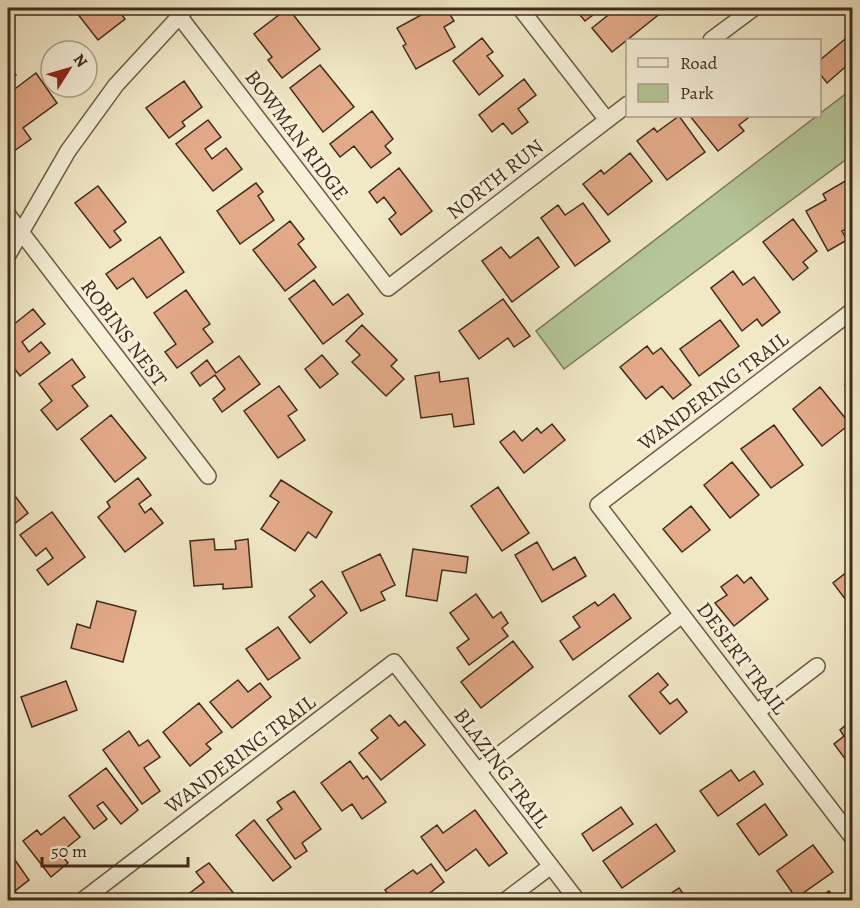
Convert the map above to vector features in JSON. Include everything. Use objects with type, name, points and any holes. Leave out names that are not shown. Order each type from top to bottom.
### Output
[{"type":"street","points":[[520,8],[607,120]]},
{"type":"street","points":[[712,39],[754,8]]},
{"type":"street","points":[[8,255],[68,151],[116,85],[180,10]]},
{"type":"street","name":"BOWMAN RIDGE","points":[[180,10],[388,288]]},
{"type":"street","name":"NORTH RUN","points":[[388,288],[626,105]]},
{"type":"street","name":"ROBINS NEST","points":[[8,215],[208,476]]},
{"type":"street","name":"WANDERING TRAIL","points":[[598,505],[852,311]]},
{"type":"street","name":"DESERT TRAIL","points":[[598,505],[852,837]]},
{"type":"street","points":[[478,771],[682,615]]},
{"type":"street","name":"WANDERING TRAIL","points":[[83,900],[394,662]]},
{"type":"street","name":"BLAZING TRAIL","points":[[394,662],[577,900]]},
{"type":"street","points":[[757,712],[817,666]]},
{"type":"street","points":[[506,900],[551,866]]},
{"type":"green space","points":[[852,89],[852,155],[564,369],[536,331],[815,117],[821,117],[821,113]]},
{"type":"building","points":[[73,8],[117,8],[125,19],[97,39]]},
{"type":"building","points":[[288,8],[320,49],[282,78],[268,60],[272,57],[254,34]]},
{"type":"building","points":[[434,8],[446,8],[454,21],[444,27],[455,47],[416,69],[403,46],[406,44],[397,28]]},
{"type":"building","points":[[574,8],[602,8],[585,21]]},
{"type":"building","points":[[617,8],[667,8],[612,52],[592,28]]},
{"type":"building","points":[[482,38],[493,52],[487,56],[503,76],[479,95],[453,61]]},
{"type":"building","points":[[845,39],[852,48],[852,61],[827,83],[821,75],[821,59]]},
{"type":"building","points":[[8,65],[16,75],[8,82]]},
{"type":"building","points":[[320,65],[354,107],[323,132],[290,88]]},
{"type":"building","points":[[36,73],[39,77],[39,99],[54,99],[57,103],[23,128],[31,139],[14,151],[8,142],[8,94]]},
{"type":"building","points":[[524,79],[536,95],[518,109],[528,122],[512,134],[503,123],[492,132],[479,115]]},
{"type":"building","points":[[184,81],[202,107],[182,122],[185,126],[169,138],[146,108]]},
{"type":"building","points":[[372,111],[393,139],[385,146],[391,153],[371,168],[354,146],[340,157],[330,144]]},
{"type":"building","points":[[680,117],[705,152],[667,180],[637,141],[654,128],[657,132]]},
{"type":"building","points":[[691,117],[747,117],[739,125],[744,131],[718,151]]},
{"type":"building","points":[[208,120],[221,137],[205,149],[212,159],[226,148],[242,169],[213,191],[176,144]]},
{"type":"building","points":[[630,153],[652,181],[608,215],[583,184],[601,170],[604,174]]},
{"type":"building","points":[[399,168],[432,211],[401,235],[389,219],[396,213],[384,197],[377,203],[369,192]]},
{"type":"building","points":[[852,177],[852,226],[842,231],[847,240],[828,251],[806,211],[826,200],[823,194]]},
{"type":"building","points":[[256,183],[263,192],[258,196],[274,220],[240,244],[217,211]]},
{"type":"building","points":[[98,186],[126,222],[114,231],[121,240],[110,248],[75,203]]},
{"type":"building","points":[[583,203],[610,241],[575,266],[541,218],[558,205],[565,215]]},
{"type":"building","points":[[793,219],[817,251],[803,262],[808,268],[793,280],[763,242]]},
{"type":"building","points":[[290,221],[304,239],[298,244],[316,267],[285,291],[253,250]]},
{"type":"building","points":[[160,237],[184,272],[147,298],[133,278],[117,289],[106,274]]},
{"type":"building","points":[[538,237],[559,267],[512,302],[482,261],[501,247],[510,258]]},
{"type":"building","points":[[733,271],[743,285],[754,277],[780,312],[762,326],[757,319],[742,331],[711,288]]},
{"type":"building","points":[[314,280],[333,305],[348,294],[363,314],[323,344],[289,299]]},
{"type":"building","points":[[186,290],[210,324],[203,329],[213,342],[177,368],[165,352],[176,344],[154,313]]},
{"type":"building","points":[[503,299],[530,336],[514,347],[508,338],[479,359],[459,331]]},
{"type":"building","points":[[33,309],[45,324],[22,342],[29,352],[41,342],[50,353],[20,376],[8,360],[8,329]]},
{"type":"building","points":[[720,320],[739,346],[699,376],[680,349]]},
{"type":"building","points":[[362,325],[397,360],[391,366],[404,379],[386,396],[352,362],[360,355],[346,341]]},
{"type":"building","points":[[647,346],[653,354],[661,348],[691,385],[673,399],[662,386],[646,399],[620,367]]},
{"type":"building","points":[[322,355],[338,374],[320,388],[305,369]]},
{"type":"building","points":[[239,356],[260,384],[222,412],[213,399],[225,389],[215,375],[200,386],[191,373],[207,360],[216,373]]},
{"type":"building","points":[[72,359],[85,377],[72,386],[88,406],[57,430],[41,410],[52,401],[39,384]]},
{"type":"building","points":[[439,372],[440,382],[468,378],[474,424],[454,427],[452,414],[421,418],[415,376]]},
{"type":"building","points":[[852,379],[852,395],[845,385]]},
{"type":"building","points":[[279,386],[297,410],[288,416],[305,440],[278,458],[244,411]]},
{"type":"building","points":[[820,387],[850,424],[822,446],[793,409]]},
{"type":"building","points":[[111,415],[146,458],[115,482],[81,439]]},
{"type":"building","points":[[552,424],[565,440],[524,473],[500,442],[514,431],[522,441],[537,428],[541,433]]},
{"type":"building","points":[[774,425],[803,465],[771,488],[741,449]]},
{"type":"building","points":[[732,462],[759,495],[730,518],[704,485]]},
{"type":"building","points":[[138,478],[151,495],[139,504],[145,513],[151,508],[163,523],[125,552],[98,517],[110,507],[107,502]]},
{"type":"building","points":[[281,480],[332,512],[316,538],[308,532],[295,551],[261,529],[279,502],[270,496]]},
{"type":"building","points":[[8,487],[28,513],[8,529]]},
{"type":"building","points":[[498,487],[529,533],[502,551],[471,506]]},
{"type":"building","points":[[691,506],[710,530],[682,552],[663,529]]},
{"type":"building","points":[[52,512],[85,557],[48,585],[37,570],[53,558],[46,548],[36,556],[20,535]]},
{"type":"building","points":[[214,539],[215,550],[236,549],[235,541],[248,539],[252,587],[223,589],[223,584],[194,586],[190,541]]},
{"type":"building","points":[[537,542],[553,570],[575,557],[586,576],[542,602],[515,555]]},
{"type":"building","points":[[413,549],[468,557],[466,573],[442,570],[437,601],[406,596]]},
{"type":"building","points":[[380,554],[395,585],[381,592],[385,600],[361,611],[342,572]]},
{"type":"building","points":[[852,568],[852,608],[833,583]]},
{"type":"building","points":[[737,575],[744,583],[751,577],[768,599],[734,626],[715,603],[727,595],[721,587]]},
{"type":"building","points":[[322,581],[347,613],[310,643],[289,617],[315,596],[310,590]]},
{"type":"building","points":[[476,594],[493,618],[501,612],[508,623],[502,628],[508,636],[469,665],[457,648],[469,639],[450,613]]},
{"type":"building","points":[[614,594],[631,618],[573,660],[560,641],[580,627],[573,617],[595,602],[598,606]]},
{"type":"building","points":[[97,601],[136,611],[123,662],[71,648],[77,624],[90,628]]},
{"type":"building","points":[[278,627],[300,658],[268,680],[246,649]]},
{"type":"building","points":[[513,641],[533,667],[481,708],[461,682]]},
{"type":"building","points":[[658,673],[668,685],[660,692],[670,704],[677,699],[687,712],[660,734],[629,696]]},
{"type":"building","points":[[238,680],[248,692],[260,683],[271,697],[232,728],[210,702]]},
{"type":"building","points":[[66,681],[77,710],[32,727],[21,697]]},
{"type":"building","points":[[199,703],[222,732],[206,744],[211,749],[190,766],[163,732]]},
{"type":"building","points":[[390,715],[399,726],[405,721],[425,745],[381,780],[359,753],[378,738],[371,730]]},
{"type":"building","points":[[852,720],[852,768],[834,744],[844,736],[840,730]]},
{"type":"building","points":[[129,731],[139,746],[148,740],[160,757],[144,768],[160,791],[142,804],[103,750]]},
{"type":"building","points":[[350,761],[363,779],[367,776],[386,802],[362,819],[352,804],[342,811],[321,783]]},
{"type":"building","points":[[106,768],[138,810],[121,824],[103,802],[97,806],[107,819],[94,829],[69,796]]},
{"type":"building","points":[[731,770],[739,781],[754,771],[763,784],[718,816],[700,791]]},
{"type":"building","points":[[294,791],[321,829],[302,843],[307,851],[295,859],[267,820],[282,809],[277,802]]},
{"type":"building","points":[[765,804],[787,835],[759,855],[737,824]]},
{"type":"building","points":[[621,807],[633,824],[593,851],[582,834]]},
{"type":"building","points":[[475,810],[507,853],[489,866],[476,849],[446,871],[421,837],[437,825],[443,833]]},
{"type":"building","points":[[64,817],[80,837],[60,853],[68,863],[51,877],[23,841],[37,830],[41,835]]},
{"type":"building","points":[[254,820],[291,867],[273,881],[236,835]]},
{"type":"building","points":[[656,824],[675,851],[622,888],[603,861]]},
{"type":"building","points":[[813,845],[833,872],[796,898],[777,871]]},
{"type":"building","points":[[8,850],[29,880],[15,891],[18,895],[10,900],[8,900]]},
{"type":"building","points":[[209,863],[236,896],[230,900],[183,900],[204,882],[196,872]]},
{"type":"building","points":[[431,864],[444,882],[426,896],[428,900],[392,900],[385,890],[413,870],[417,874]]},
{"type":"building","points":[[679,888],[688,900],[661,900]]},
{"type":"building","points":[[829,891],[836,900],[815,900]]}]
